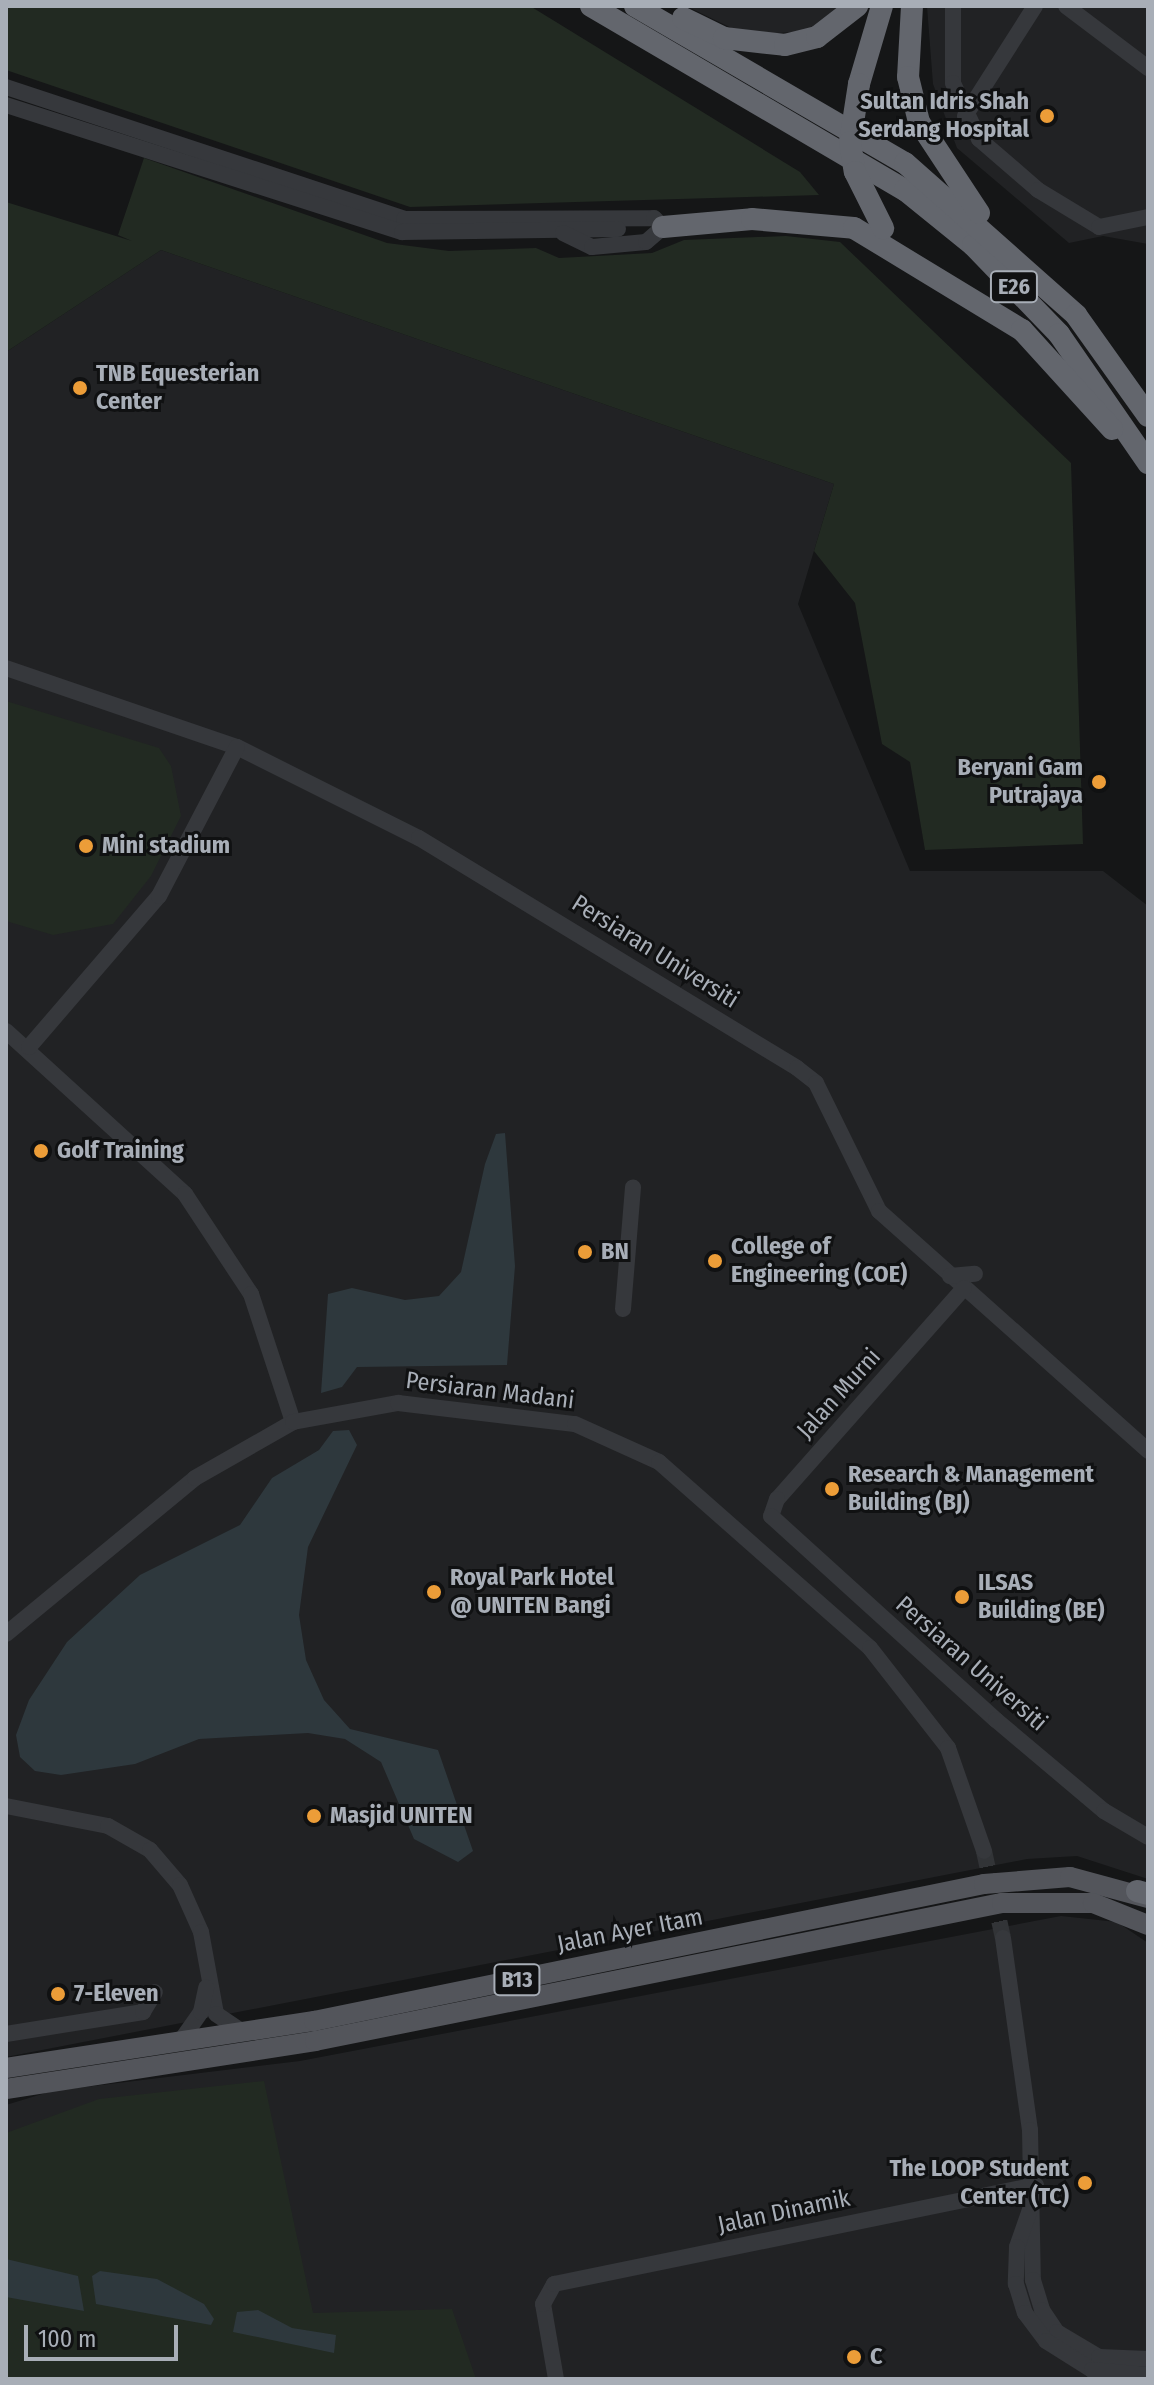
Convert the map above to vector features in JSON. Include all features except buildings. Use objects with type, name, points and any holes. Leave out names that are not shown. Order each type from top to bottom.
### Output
[{"type":"highway","points":[[578,6],[598,12]]},
{"type":"highway","name":"E26","points":[[635,6],[905,163],[1011,254],[1076,315],[1148,416]]},
{"type":"highway","points":[[652,6],[724,38],[785,45],[817,37],[857,6]]},
{"type":"highway","points":[[882,6],[859,84],[850,142],[855,172],[883,228],[899,251]]},
{"type":"highway","points":[[912,6],[908,77],[919,122],[1011,254]]},
{"type":"highway","name":"E26","points":[[598,12],[905,190],[973,245],[1059,334],[1148,464]]},
{"type":"highway","points":[[663,227],[811,221],[854,228],[899,251],[1022,330],[1148,464]]},
{"type":"main road","name":"Jalan Ayer Itam","points":[[6,2068],[240,2030],[1026,1878],[1070,1877],[1144,1894]]},
{"type":"main road","name":"Jalan Ayer Itam","points":[[6,2089],[315,2041],[1002,1903],[1093,1903],[1148,1925]]},
{"type":"street","points":[[953,6],[953,83],[969,110]]},
{"type":"street","points":[[1026,6],[967,87],[966,102],[979,139],[1038,190],[1099,227],[1148,217]]},
{"type":"street","points":[[969,110],[1035,6]]},
{"type":"street","points":[[1066,6],[1148,68]]},
{"type":"street","points":[[6,87],[404,219],[654,218],[663,227],[646,242],[592,247],[558,231],[402,232],[6,105]]},
{"type":"street","name":"Persiaran Universiti","points":[[6,668],[237,747],[442,850],[797,1068],[816,1083],[879,1211],[1148,1451]]},
{"type":"street","points":[[212,738],[223,774]]},
{"type":"street","points":[[29,1047],[159,896],[237,747]]},
{"type":"street","points":[[223,774],[262,760]]},
{"type":"street","points":[[6,1031],[29,1047],[185,1194],[251,1294],[293,1422]]},
{"type":"street","points":[[623,1309],[633,1187]]},
{"type":"street","points":[[947,1307],[950,1276],[975,1274]]},
{"type":"street","name":"Jalan Murni","points":[[771,1516],[777,1499],[964,1288]]},
{"type":"street","name":"Persiaran Madani","points":[[6,1634],[195,1478],[293,1422],[398,1403],[513,1414],[575,1424],[659,1462],[890,1669],[948,1748],[984,1851]]},
{"type":"street","name":"Persiaran Universiti","points":[[771,1516],[980,1705],[1104,1811],[1148,1837]]},
{"type":"street","points":[[6,1806],[108,1826],[150,1850],[180,1885],[201,1932],[207,1983],[216,2014],[240,2030]]},
{"type":"street","points":[[1003,1938],[1036,2189],[1033,2280],[1042,2310],[1076,2346],[1122,2368],[1148,2375]]},
{"type":"street","points":[[182,2039],[201,2012],[207,1983]]},
{"type":"street","points":[[6,2034],[143,2012],[155,1992]]},
{"type":"street","name":"Jalan Dinamik","points":[[556,2379],[545,2292],[1036,2189]]},
{"type":"street","points":[[1122,2368],[1148,2359]]},
{"type":"shaded area","points":[[6,6],[530,6],[800,172],[819,195],[410,207],[6,70]]},
{"type":"shaded area","points":[[686,6],[840,6],[810,31],[746,35]]},
{"type":"shaded area","name":"Sultan Idris Shah Serdang Hospital","points":[[927,6],[1148,6],[1148,244],[1103,236],[1069,243],[957,148],[933,84]]},
{"type":"shaded area","points":[[144,158],[387,243],[449,251],[536,248],[559,258],[652,253],[684,240],[786,236],[840,242],[1071,463],[1083,844],[925,850],[910,762],[882,744],[855,603],[814,551],[834,484],[161,250],[6,352],[6,202],[132,241],[118,235]]},
{"type":"shaded area","points":[[161,250],[834,484],[798,604],[910,871],[1103,871],[1148,906],[1148,1879],[1077,1856],[1027,1859],[6,2057],[6,352]]},
{"type":"shaded area","name":"Mini stadium","points":[[6,701],[159,748],[171,766],[181,816],[151,876],[113,924],[53,935],[6,921]]},
{"type":"shaded area","points":[[505,1133],[515,1266],[507,1365],[357,1367],[342,1387],[321,1393],[328,1294],[352,1288],[405,1300],[439,1296],[461,1272],[485,1164],[496,1134]]},
{"type":"shaded area","points":[[349,1430],[357,1445],[308,1547],[299,1615],[306,1660],[324,1700],[350,1729],[438,1750],[473,1851],[458,1862],[414,1839],[381,1762],[345,1739],[308,1733],[199,1739],[135,1764],[61,1775],[35,1771],[20,1757],[16,1735],[29,1700],[67,1642],[140,1575],[240,1525],[272,1478],[319,1450],[333,1431]]},
{"type":"shaded area","points":[[1061,1916],[1117,1922],[1148,1943],[1148,2379],[6,2379],[6,2105],[52,2091],[300,2061]]},
{"type":"shaded area","points":[[264,2081],[313,2313],[452,2309],[476,2379],[6,2379],[6,2133],[99,2099]]},
{"type":"shaded area","points":[[6,2259],[78,2276],[84,2311],[6,2297]]},
{"type":"shaded area","points":[[100,2271],[157,2279],[204,2304],[214,2319],[211,2325],[96,2304],[92,2276]]},
{"type":"shaded area","points":[[258,2310],[292,2328],[336,2335],[334,2353],[233,2332],[237,2312]]},
{"type":"tunnel","points":[[984,1851],[1003,1938]]},
{"type":"place","name":"Sultan Idris Shah Serdang Hospital","points":[[1047,116]]},
{"type":"place","name":"TNB Equesterian Center","points":[[80,388]]},
{"type":"place","name":"Beryani Gam Putrajaya","points":[[1099,782]]},
{"type":"place","name":"Mini stadium","points":[[86,846]]},
{"type":"place","name":"Golf Training","points":[[41,1151]]},
{"type":"place","name":"BN","points":[[585,1252]]},
{"type":"place","name":"College of Engineering (COE)","points":[[715,1261]]},
{"type":"place","name":"Research & Management Building (BJ)","points":[[832,1489]]},
{"type":"place","name":"Royal Park Hotel @ UNITEN Bangi","points":[[434,1592]]},
{"type":"place","name":"ILSAS Building (BE)","points":[[962,1597]]},
{"type":"place","name":"Masjid UNITEN","points":[[314,1816]]},
{"type":"place","name":"7-Eleven","points":[[58,1994]]},
{"type":"place","name":"The LOOP Student Center (TC)","points":[[1085,2183]]},
{"type":"place","name":"C","points":[[854,2357]]}]
